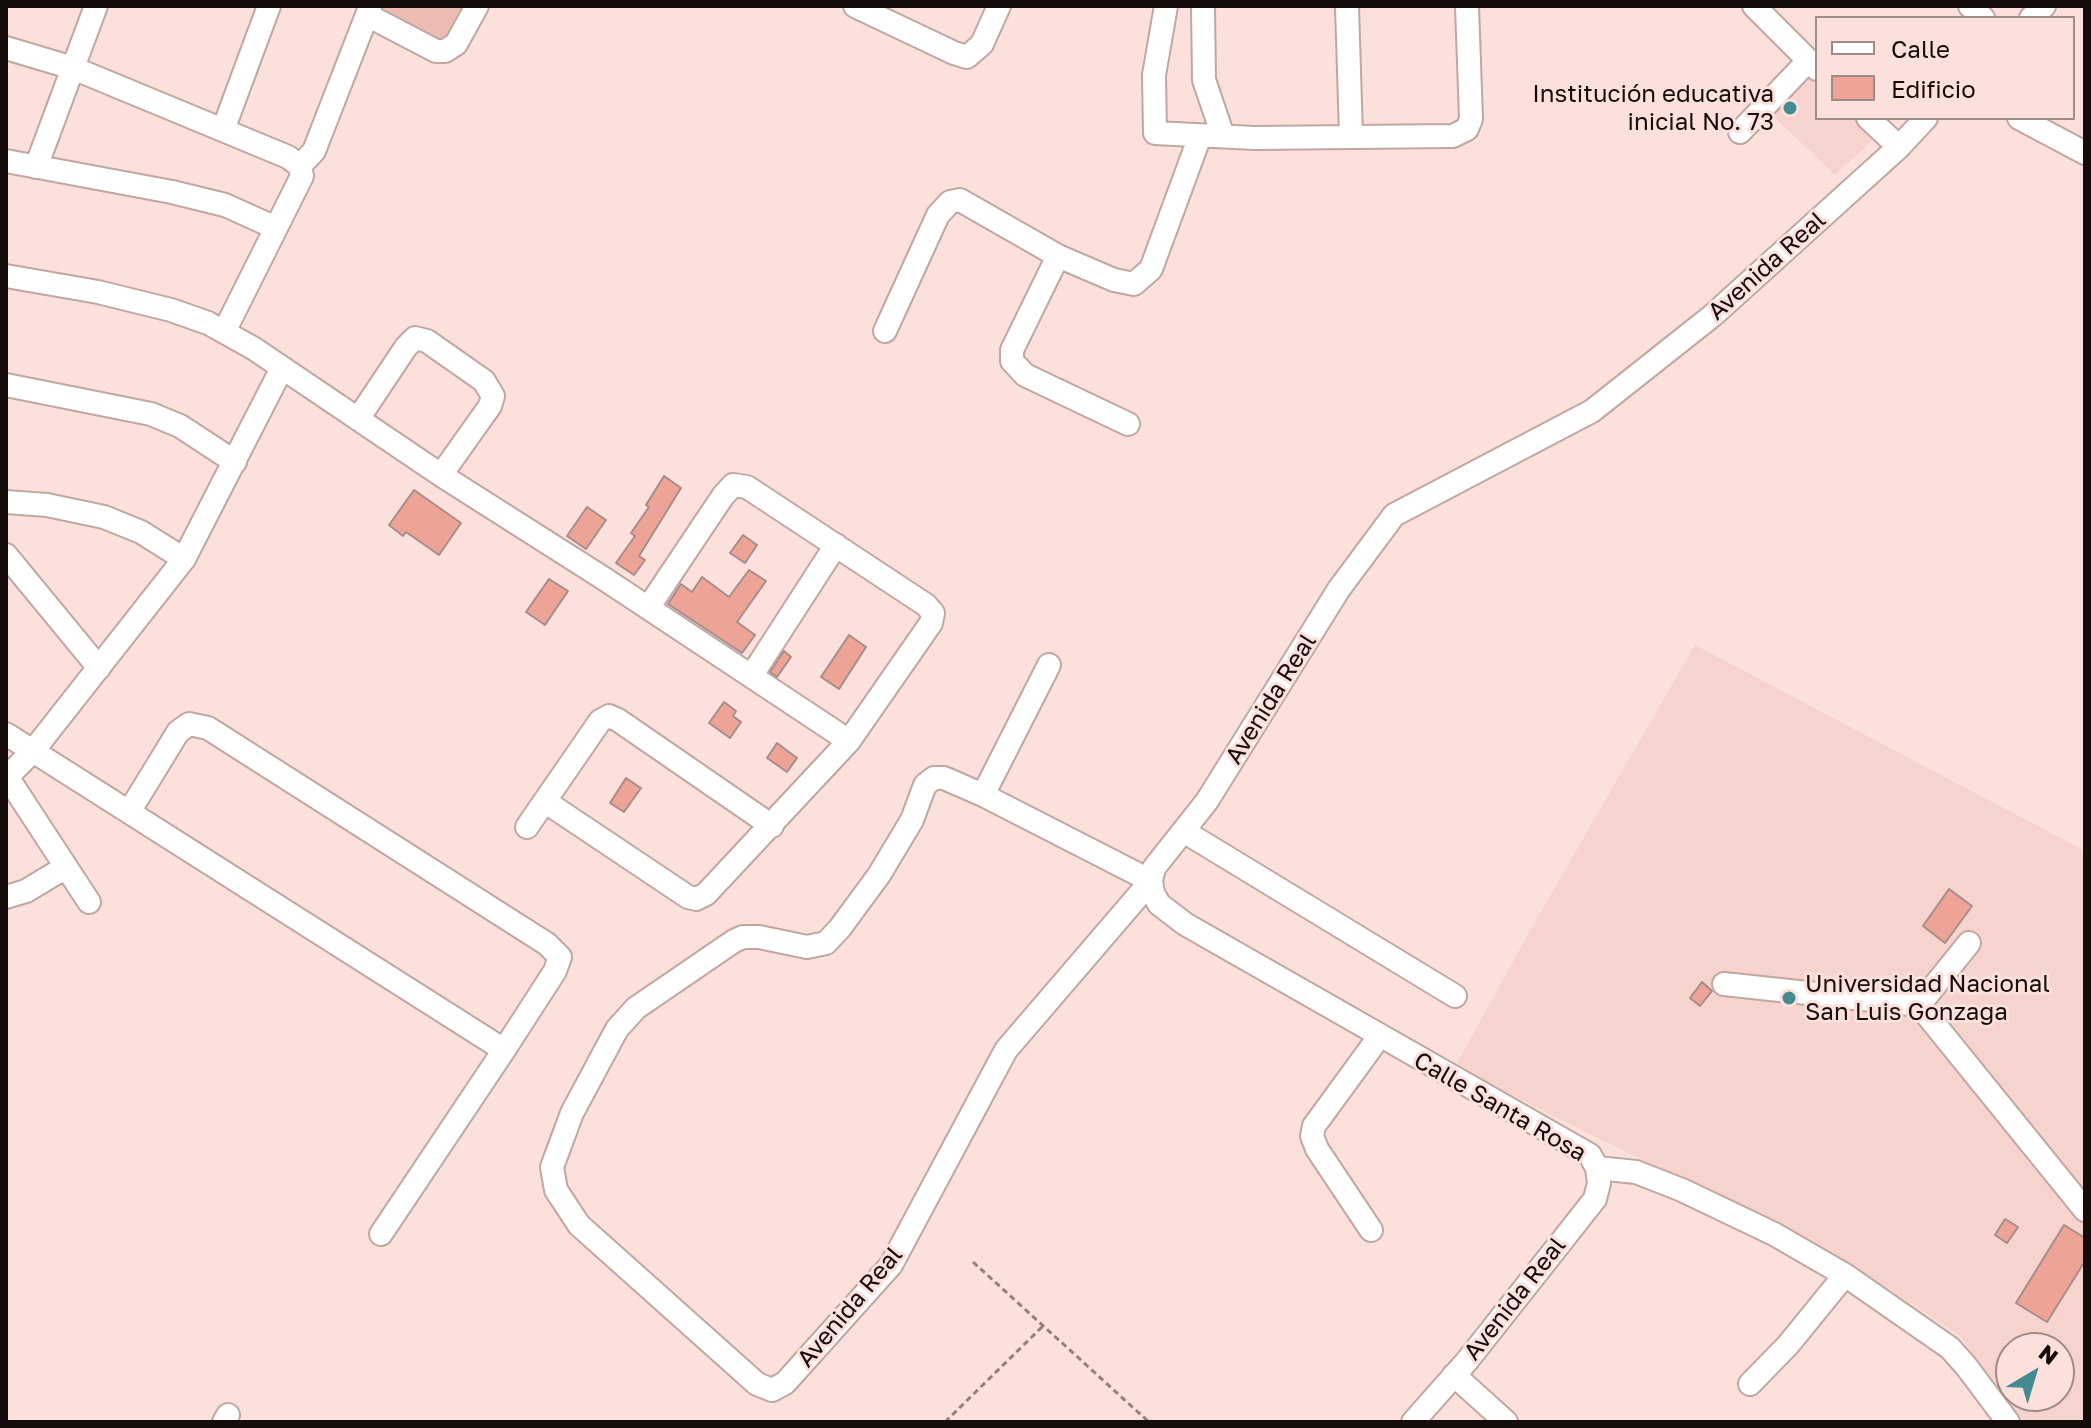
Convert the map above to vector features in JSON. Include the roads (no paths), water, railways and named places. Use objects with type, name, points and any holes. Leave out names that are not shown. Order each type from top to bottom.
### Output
[{"type":"street","points":[[36,167],[96,6]]},
{"type":"street","points":[[223,130],[269,6]]},
{"type":"street","points":[[300,166],[314,151],[368,11],[436,51],[445,51],[456,44],[477,6]]},
{"type":"street","points":[[859,7],[967,57],[982,44],[999,6]]},
{"type":"street","points":[[1166,6],[1154,75],[1155,133],[1211,136],[1453,136],[1467,129],[1471,119],[1467,6]]},
{"type":"street","points":[[885,331],[938,215],[950,202],[960,200],[1058,256],[1114,280],[1134,284],[1151,269],[1211,136],[1202,53],[1203,6]]},
{"type":"street","points":[[1347,6],[1351,136]]},
{"type":"street","points":[[1740,132],[1812,65],[1754,6]]},
{"type":"street","points":[[6,48],[73,68],[288,157],[300,166],[302,176],[224,332]]},
{"type":"street","points":[[1870,120],[1899,147]]},
{"type":"street","name":"Avenida Real","points":[[983,795],[944,778],[934,778],[925,785],[912,820],[879,875],[826,943],[807,947],[759,937],[743,937],[636,1008],[617,1029],[572,1113],[552,1167],[556,1190],[579,1225],[757,1384],[772,1390],[785,1383],[891,1265],[1006,1050],[1151,881],[1154,868],[1185,832],[1339,589],[1394,515],[1592,411],[1712,316],[1899,147],[1924,120]]},
{"type":"street","points":[[2023,120],[2085,153]]},
{"type":"street","points":[[6,161],[225,205],[276,228]]},
{"type":"street","points":[[1058,256],[1012,350],[1012,361],[1025,375],[1128,424]]},
{"type":"street","points":[[6,276],[98,292],[171,310],[208,323],[282,368],[849,741]]},
{"type":"street","points":[[358,419],[406,347],[415,338],[427,341],[484,381],[493,396],[490,406],[441,475]]},
{"type":"street","points":[[89,902],[6,776],[33,751],[184,559],[282,368]]},
{"type":"street","points":[[6,385],[151,414],[180,426],[235,462]]},
{"type":"street","points":[[546,802],[632,862],[696,899],[706,894],[772,826],[849,741],[931,623],[933,613],[926,605],[747,487],[733,485],[648,608]]},
{"type":"street","points":[[6,502],[47,505],[104,517],[141,532],[184,559]]},
{"type":"street","points":[[752,675],[836,545]]},
{"type":"street","points":[[6,555],[99,668]]},
{"type":"street","points":[[1049,665],[983,795],[1151,881]]},
{"type":"street","points":[[527,827],[600,721],[609,716],[772,826]]},
{"type":"street","points":[[129,812],[178,732],[189,724],[208,728],[547,944],[560,957],[555,971],[504,1050],[381,1234]]},
{"type":"street","points":[[6,734],[504,1050]]},
{"type":"street","points":[[1185,832],[1455,996]]},
{"type":"street","points":[[6,897],[26,891],[66,867]]},
{"type":"street","name":"Calle Santa Rosa","points":[[1151,881],[1159,904],[1185,924],[1590,1155],[1597,1168],[1636,1172],[1682,1190],[1774,1234],[1845,1275],[1950,1348],[2008,1422]]},
{"type":"street","points":[[1919,1005],[1969,943]]},
{"type":"street","points":[[1724,984],[1919,1005],[2085,1210]]},
{"type":"street","points":[[1371,1230],[1317,1149],[1312,1136],[1314,1126],[1379,1037]]},
{"type":"street","name":"Avenida Real","points":[[1413,1422],[1595,1199],[1599,1183],[1597,1168]]},
{"type":"street","points":[[1750,1384],[1788,1345],[1845,1275]]},
{"type":"street","points":[[1454,1375],[1506,1422]]},
{"type":"place","name":"Institución educativa inicial No. 73","points":[[1790,108]]},
{"type":"place","name":"Universidad Nacional San Luis Gonzaga","points":[[1789,998]]}]
